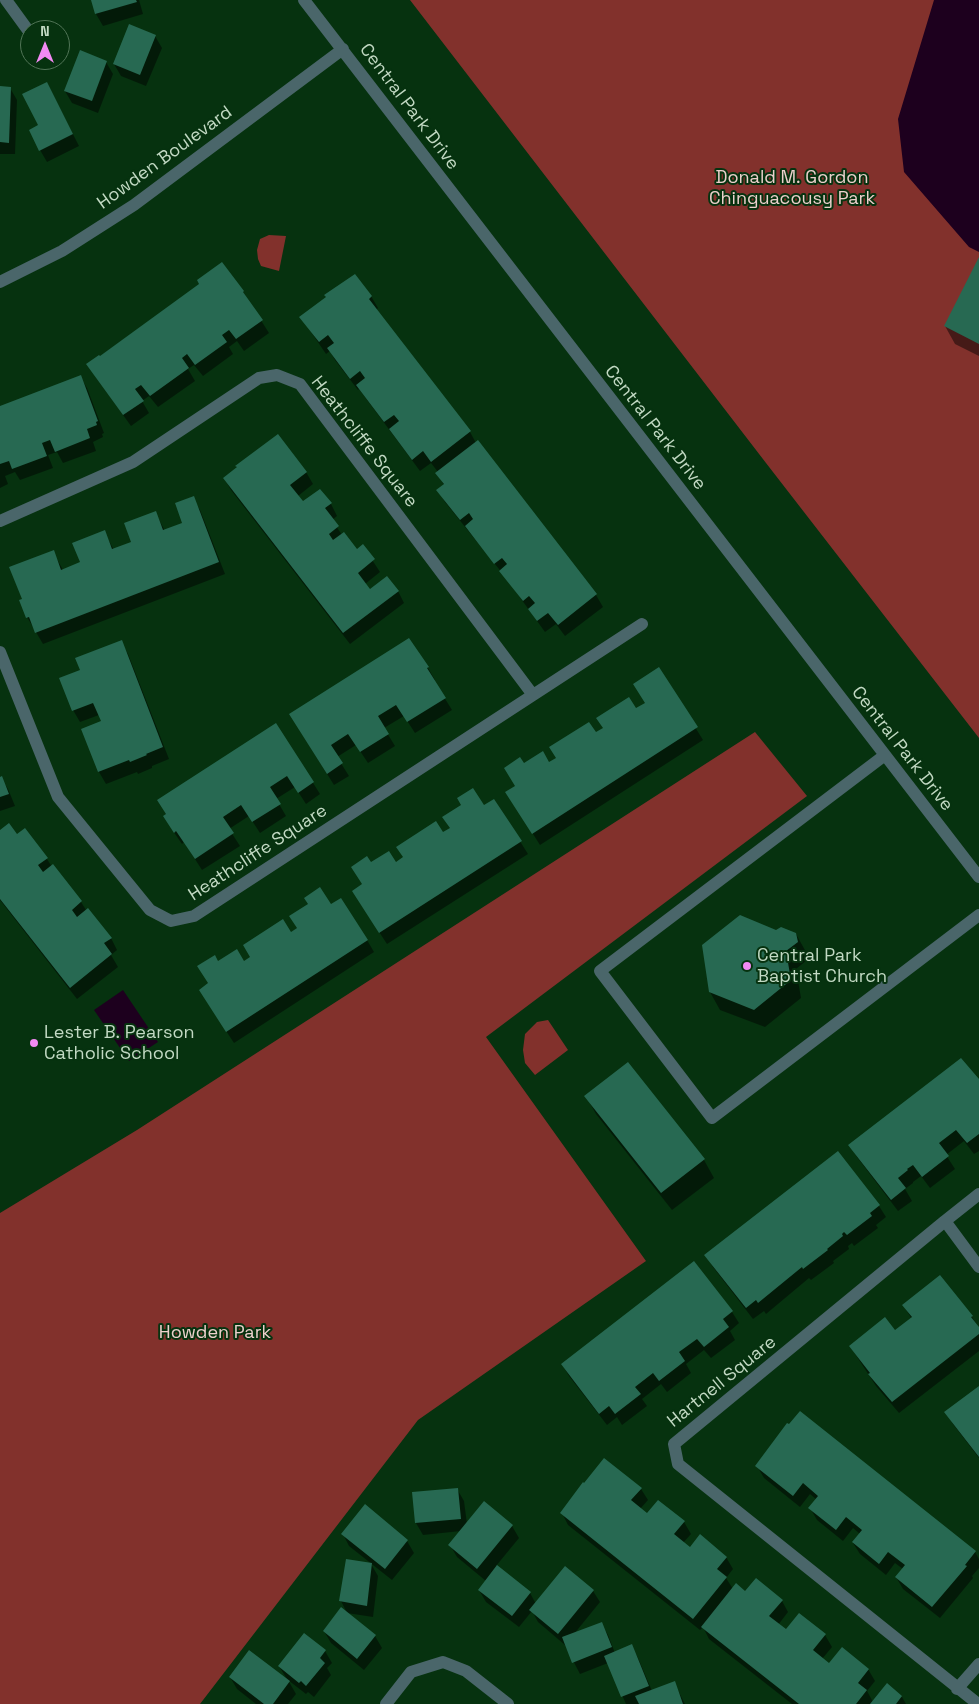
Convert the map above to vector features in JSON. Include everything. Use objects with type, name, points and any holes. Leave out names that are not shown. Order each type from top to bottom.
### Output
[{"type":"street","points":[[6,0],[21,20]]},
{"type":"street","name":"Central Park Drive","points":[[304,0],[979,877]]},
{"type":"street","name":"Howden Boulevard","points":[[0,282],[62,251],[134,205],[342,49]]},
{"type":"street","name":"Heathcliffe Square","points":[[0,521],[133,462],[259,378],[277,375],[300,384],[533,695]]},
{"type":"street","name":"Heathcliffe Square","points":[[0,652],[58,797],[150,910],[171,921],[194,916],[642,624]]},
{"type":"street","points":[[885,755],[600,971],[712,1118],[979,915]]},
{"type":"street","name":"Hartnell Square","points":[[978,1704],[678,1464],[674,1444],[979,1194]]},
{"type":"street","points":[[945,1221],[979,1267]]},
{"type":"street","points":[[386,1704],[411,1672],[444,1662],[466,1671],[508,1704]]},
{"type":"street","points":[[958,1689],[979,1664]]},
{"type":"green space","name":"Donald M. Gordon Chinguacousy Park","points":[[410,0],[979,0],[979,738],[766,463]]},
{"type":"green space","points":[[269,235],[286,236],[279,271],[261,266],[258,259],[257,250],[260,239]]},
{"type":"green space","name":"Howden Park","points":[[755,732],[807,796],[486,1037],[646,1261],[418,1420],[200,1704],[0,1704],[0,1213],[137,1130]]},
{"type":"green space","points":[[548,1020],[568,1050],[535,1075],[525,1063],[523,1050],[525,1034],[537,1022]]},
{"type":"shaded area","points":[[934,0],[979,0],[979,252],[969,247],[904,172],[898,119]]},
{"type":"shaded area","points":[[123,990],[158,1042],[129,1061],[94,1010]]},
{"type":"building","points":[[91,0],[136,0],[137,2],[95,14]]},
{"type":"building","points":[[129,24],[156,35],[140,75],[113,64]]},
{"type":"building","points":[[80,50],[107,61],[92,101],[64,91]]},
{"type":"building","points":[[47,82],[73,134],[39,151],[29,130],[38,125],[22,94]]},
{"type":"building","points":[[0,86],[11,87],[9,143],[0,142]]},
{"type":"building","points":[[979,257],[979,344],[944,326]]},
{"type":"building","points":[[222,262],[263,320],[236,339],[229,330],[222,335],[227,342],[195,365],[187,354],[182,358],[189,368],[150,396],[141,385],[135,389],[144,401],[123,415],[86,364],[100,356],[199,284],[197,280]]},
{"type":"building","points":[[355,274],[372,296],[369,299],[471,431],[431,462],[423,451],[412,460],[389,429],[399,421],[394,415],[384,422],[356,385],[365,378],[360,371],[350,379],[327,348],[334,343],[328,335],[319,342],[299,317],[326,297],[324,295]]},
{"type":"building","points":[[81,375],[98,421],[96,422],[97,425],[87,429],[90,438],[55,452],[50,440],[42,443],[47,456],[12,469],[9,461],[0,464],[0,406]]},
{"type":"building","points":[[278,434],[307,472],[290,485],[303,501],[320,489],[332,503],[325,508],[339,526],[329,534],[333,540],[344,532],[357,549],[363,544],[375,559],[358,573],[370,589],[387,576],[399,591],[343,633],[223,478],[237,467],[235,466]]},
{"type":"building","points":[[478,440],[597,594],[558,625],[548,613],[537,621],[528,609],[535,603],[529,596],[523,601],[499,571],[507,564],[502,558],[494,564],[465,526],[473,519],[469,513],[460,520],[436,490],[444,484],[435,473]]},
{"type":"building","points":[[194,496],[219,562],[35,633],[29,617],[26,618],[19,600],[22,599],[9,567],[54,550],[61,570],[80,562],[72,543],[105,530],[112,549],[131,542],[124,523],[156,511],[163,530],[182,523],[175,503]]},
{"type":"building","points":[[409,638],[429,667],[427,668],[446,698],[407,722],[396,705],[378,716],[389,734],[360,752],[348,734],[331,745],[343,763],[327,774],[289,714]]},
{"type":"building","points":[[122,640],[163,747],[130,762],[129,760],[98,772],[81,729],[101,721],[93,703],[72,711],[59,678],[80,670],[75,658]]},
{"type":"building","points":[[659,667],[698,727],[532,834],[505,792],[515,786],[504,768],[520,757],[524,763],[543,751],[549,762],[556,758],[549,747],[589,722],[596,732],[603,728],[596,718],[629,697],[636,708],[645,703],[633,684]]},
{"type":"building","points":[[276,723],[314,782],[298,793],[287,776],[270,787],[281,804],[252,822],[241,805],[223,817],[234,833],[195,859],[163,816],[166,814],[157,800]]},
{"type":"building","points":[[2,776],[9,794],[0,797],[0,777]]},
{"type":"building","points":[[473,788],[484,805],[494,799],[522,841],[379,933],[352,891],[362,884],[351,867],[367,856],[371,862],[389,851],[396,862],[403,857],[396,847],[436,821],[443,832],[450,828],[442,817],[461,805],[457,798]]},
{"type":"building","points":[[9,823],[17,834],[25,828],[48,858],[38,865],[43,872],[53,864],[82,901],[72,910],[77,917],[88,908],[112,938],[104,943],[112,954],[70,988],[0,899],[0,830]]},
{"type":"building","points":[[320,887],[331,904],[341,898],[368,940],[226,1032],[199,990],[208,983],[197,966],[215,955],[218,961],[237,949],[244,961],[250,957],[243,945],[283,919],[291,932],[297,928],[289,916],[308,904],[304,898]]},
{"type":"building","name":"Central Park Baptist Church","points":[[740,915],[776,930],[781,927],[796,933],[798,942],[786,951],[791,980],[754,1010],[709,992],[702,945]]},
{"type":"building","points":[[961,1058],[979,1079],[979,1134],[967,1143],[956,1130],[939,1143],[949,1156],[922,1177],[913,1165],[907,1169],[898,1178],[906,1188],[891,1200],[848,1145]]},
{"type":"building","points":[[628,1062],[705,1159],[661,1193],[584,1096]]},
{"type":"building","points":[[838,1151],[880,1205],[870,1213],[872,1216],[847,1235],[844,1232],[843,1236],[828,1250],[803,1269],[802,1267],[758,1303],[756,1300],[746,1308],[704,1255]]},
{"type":"building","points":[[694,1261],[733,1311],[723,1319],[729,1327],[704,1347],[697,1339],[679,1352],[685,1361],[659,1381],[653,1373],[635,1387],[641,1394],[615,1414],[609,1406],[599,1414],[561,1364]]},
{"type":"building","points":[[940,1275],[973,1316],[971,1317],[979,1327],[979,1334],[892,1402],[868,1374],[870,1373],[849,1346],[885,1317],[895,1330],[912,1317],[902,1305]]},
{"type":"building","points":[[979,1386],[979,1457],[944,1412]]},
{"type":"building","points":[[800,1411],[976,1551],[965,1565],[967,1566],[932,1607],[895,1577],[905,1565],[888,1552],[879,1564],[852,1542],[862,1530],[846,1517],[836,1530],[808,1508],[818,1496],[803,1483],[793,1496],[755,1466],[787,1423],[789,1424]]},
{"type":"building","points":[[604,1458],[642,1488],[631,1500],[647,1513],[658,1500],[685,1521],[674,1534],[690,1547],[700,1534],[727,1557],[717,1569],[727,1577],[693,1619],[560,1513]]},
{"type":"building","points":[[458,1488],[461,1519],[415,1523],[412,1492]]},
{"type":"building","points":[[484,1501],[513,1525],[477,1569],[448,1545]]},
{"type":"building","points":[[365,1504],[408,1540],[385,1569],[341,1534]]},
{"type":"building","points":[[346,1559],[372,1563],[367,1606],[339,1601]]},
{"type":"building","points":[[497,1565],[531,1592],[512,1616],[478,1590]]},
{"type":"building","points":[[565,1566],[594,1590],[558,1634],[529,1610]]},
{"type":"building","points":[[756,1578],[783,1600],[769,1616],[786,1629],[799,1613],[826,1634],[813,1650],[829,1663],[842,1647],[869,1669],[858,1683],[867,1690],[856,1704],[799,1704],[701,1627],[736,1583],[745,1591]]},
{"type":"building","points":[[341,1607],[376,1635],[357,1659],[323,1631]]},
{"type":"building","points":[[602,1622],[612,1647],[572,1663],[562,1637]]},
{"type":"building","points":[[304,1633],[326,1650],[320,1658],[325,1663],[306,1686],[301,1681],[299,1683],[278,1666]]},
{"type":"building","points":[[632,1644],[649,1686],[621,1697],[604,1656]]},
{"type":"building","points":[[249,1650],[290,1681],[273,1704],[264,1704],[229,1677]]},
{"type":"building","points":[[675,1681],[683,1704],[639,1704],[635,1696]]},
{"type":"building","points":[[887,1683],[902,1696],[896,1704],[870,1704]]},
{"type":"place","name":"Central Park Baptist Church","points":[[747,966]]},
{"type":"place","name":"Lester B. Pearson Catholic School","points":[[34,1043]]}]
